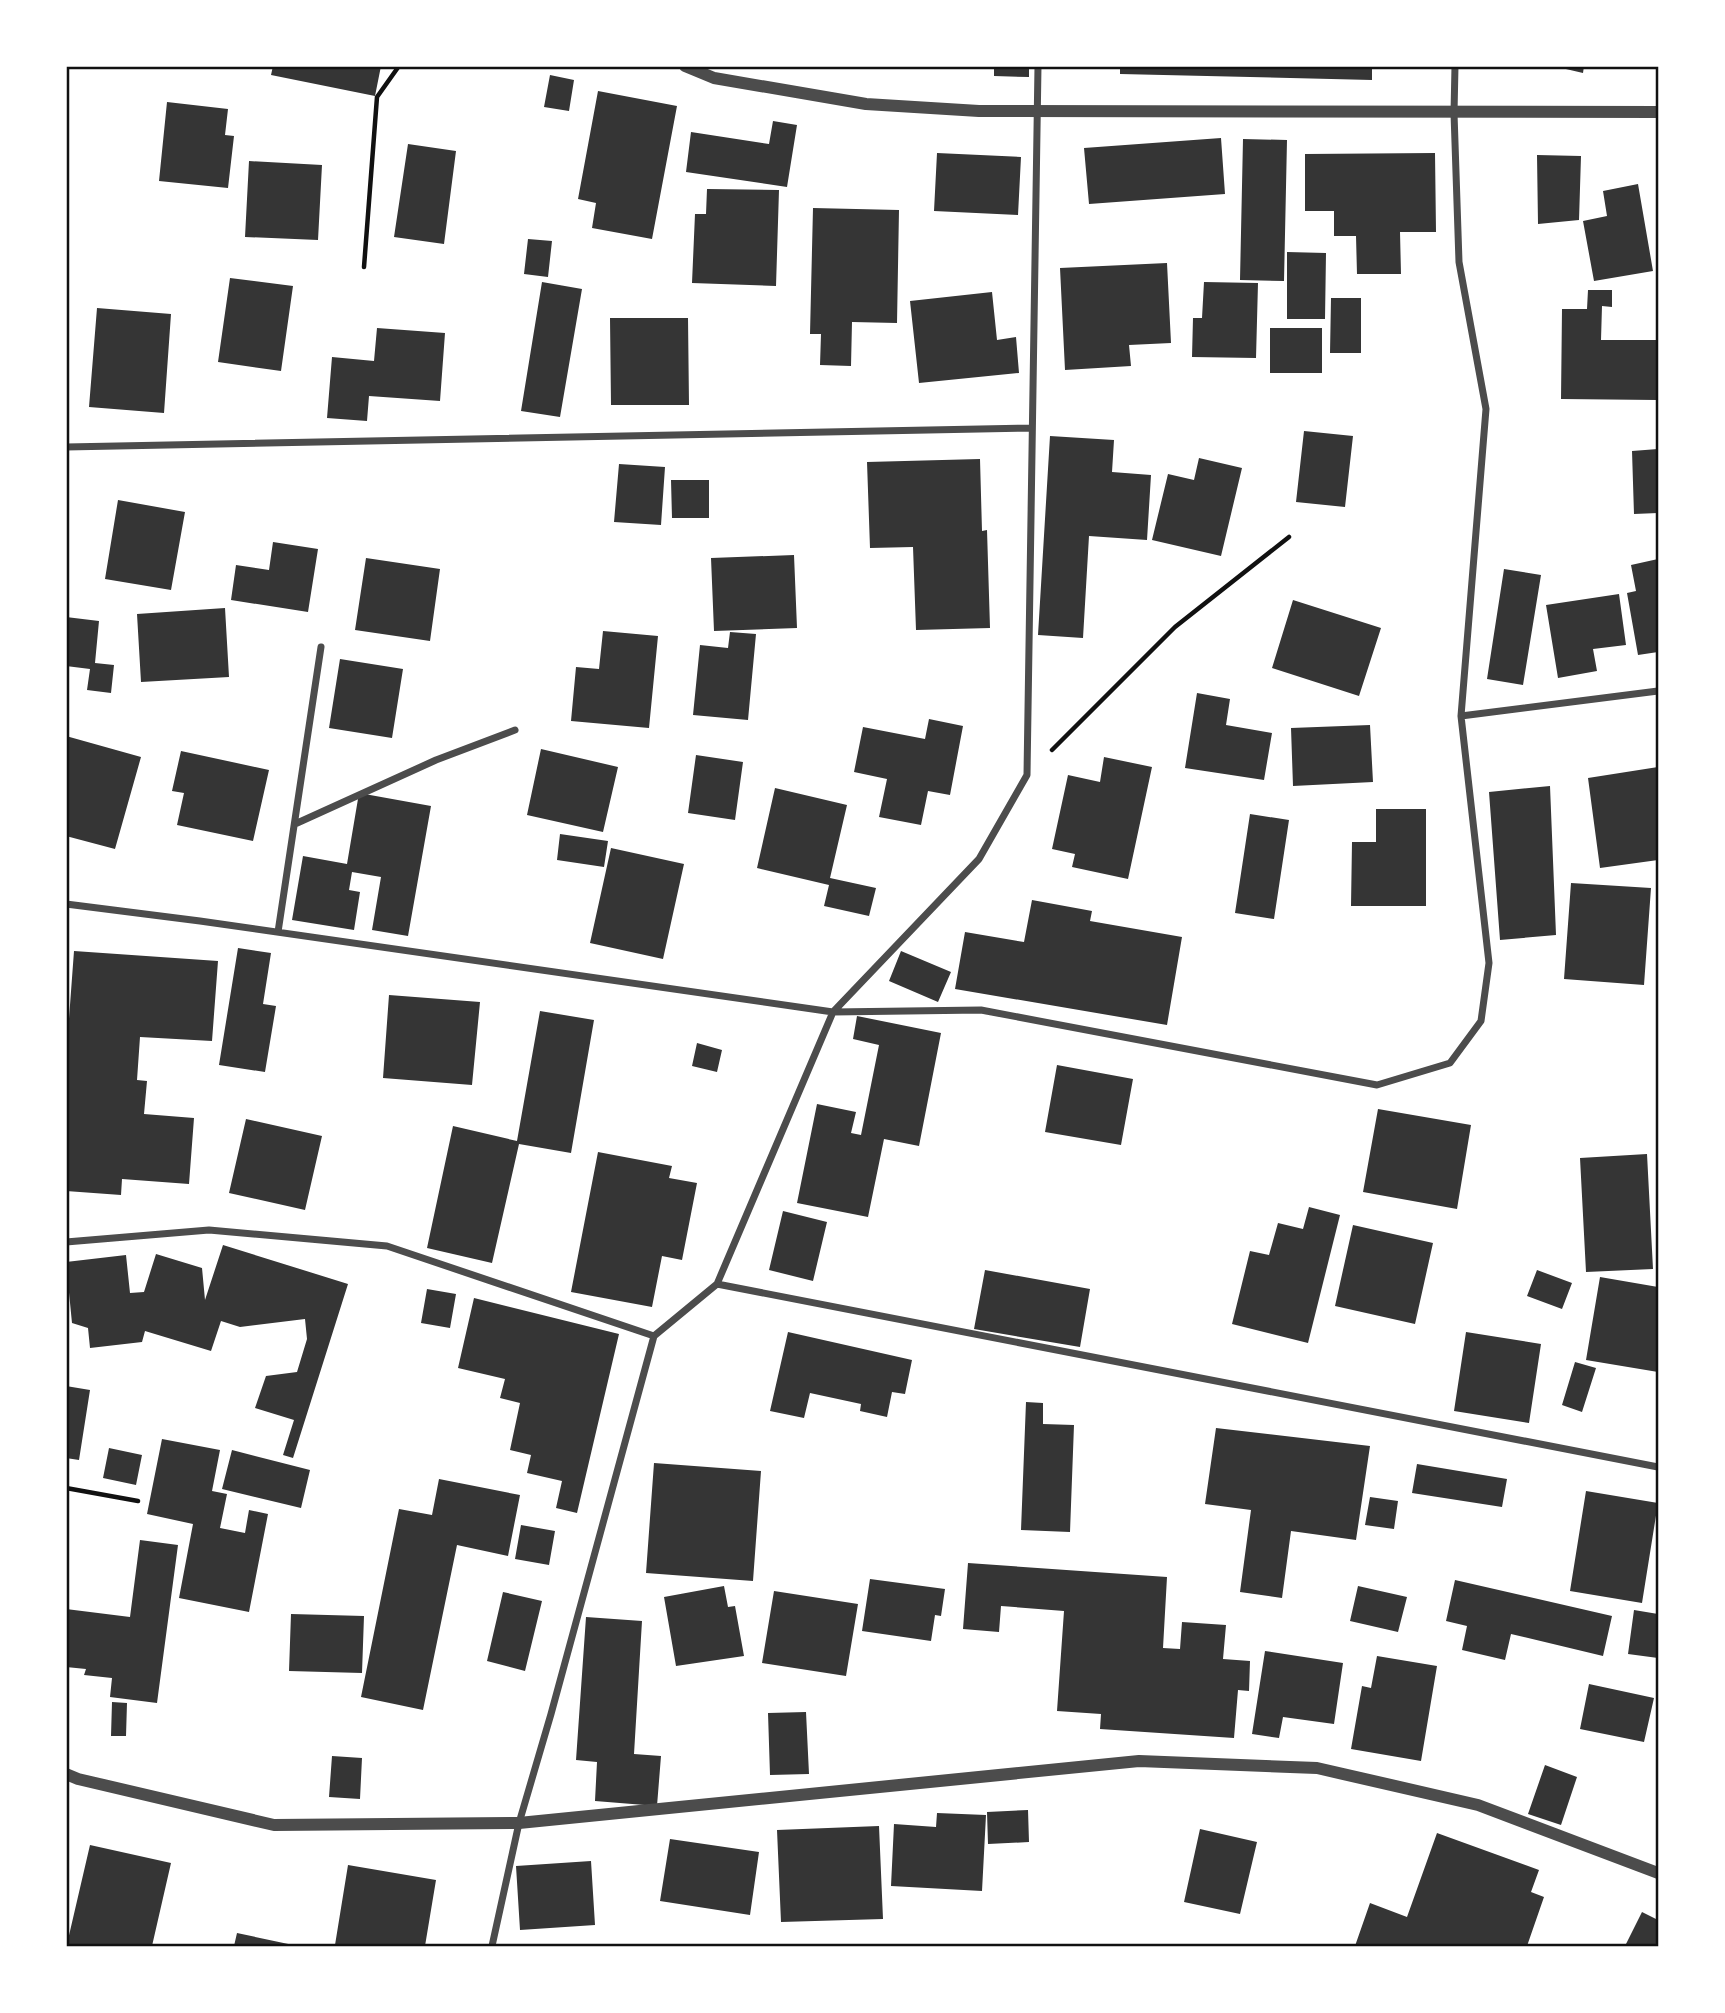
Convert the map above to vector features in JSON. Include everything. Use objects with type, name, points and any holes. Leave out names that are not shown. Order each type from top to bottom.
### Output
[{"type":"street","points":[[685,66],[714,78],[866,104],[1037,113],[1658,112]]},
{"type":"street","points":[[492,1947],[519,1823],[654,1336],[717,1284],[833,1012],[979,859],[1027,775],[1038,66]]},
{"type":"street","points":[[66,904],[833,1012],[981,1010],[1377,1085],[1450,1063],[1480,1021],[1489,963],[1461,716],[1486,409],[1459,262],[1455,66]]},
{"type":"street","points":[[66,447],[1032,428]]},
{"type":"street","points":[[278,932],[321,647]]},
{"type":"street","points":[[1461,716],[1658,691]]},
{"type":"street","points":[[295,824],[436,760],[515,730]]},
{"type":"street","points":[[66,1242],[209,1230],[387,1247],[654,1336]]},
{"type":"street","points":[[717,1284],[1658,1467]]},
{"type":"street","points":[[66,1774],[274,1825],[519,1823],[1139,1761],[1317,1768],[1478,1805],[1658,1873]]},
{"type":"path","points":[[364,267],[377,97],[399,66]]},
{"type":"path","points":[[1027,775],[1175,627],[1289,537]]},
{"type":"path","points":[[66,1488],[138,1501]]},
{"type":"building","points":[[273,66],[381,66],[375,96],[271,75]]},
{"type":"building","points":[[994,66],[1029,66],[1029,77],[994,76]]},
{"type":"building","points":[[1120,66],[1372,66],[1372,80],[1120,74]]},
{"type":"building","points":[[1553,66],[1584,66],[1583,73]]},
{"type":"building","points":[[550,75],[574,80],[569,111],[544,107]]},
{"type":"building","points":[[598,91],[677,106],[652,239],[592,228],[596,203],[578,199]]},
{"type":"building","points":[[167,102],[228,109],[225,135],[234,136],[228,188],[159,181]]},
{"type":"building","points":[[773,121],[797,125],[787,187],[686,172],[691,132],[769,144]]},
{"type":"building","points":[[1221,138],[1225,194],[1089,204],[1084,148]]},
{"type":"building","points":[[1243,139],[1287,140],[1284,281],[1240,280]]},
{"type":"building","points":[[408,144],[456,151],[444,244],[394,237]]},
{"type":"building","points":[[937,153],[1021,157],[1018,215],[934,211]]},
{"type":"building","points":[[1435,153],[1436,232],[1400,232],[1401,274],[1357,274],[1356,236],[1334,236],[1334,211],[1305,211],[1305,154]]},
{"type":"building","points":[[1537,155],[1581,156],[1579,220],[1538,224]]},
{"type":"building","points":[[249,161],[322,165],[318,240],[245,237]]},
{"type":"building","points":[[1638,184],[1653,271],[1594,281],[1583,221],[1607,216],[1603,191]]},
{"type":"building","points":[[707,189],[779,190],[776,286],[692,283],[695,214],[706,214]]},
{"type":"building","points":[[813,208],[899,210],[897,323],[852,322],[851,366],[820,365],[821,334],[810,334]]},
{"type":"building","points":[[528,239],[552,241],[548,277],[524,274]]},
{"type":"building","points":[[1287,252],[1326,253],[1325,319],[1287,319]]},
{"type":"building","points":[[1167,263],[1171,343],[1129,345],[1131,366],[1065,370],[1060,268]]},
{"type":"building","points":[[230,278],[293,286],[281,371],[218,362]]},
{"type":"building","points":[[542,282],[582,289],[560,417],[521,411]]},
{"type":"building","points":[[1204,282],[1258,283],[1256,358],[1192,357],[1193,318],[1202,318]]},
{"type":"building","points":[[1588,290],[1612,290],[1612,307],[1602,306],[1601,340],[1658,340],[1657,400],[1561,399],[1562,309],[1587,309]]},
{"type":"building","points":[[992,292],[997,340],[1016,337],[1019,373],[919,383],[910,301]]},
{"type":"building","points":[[1331,298],[1361,298],[1361,353],[1330,353]]},
{"type":"building","points":[[97,308],[171,314],[164,413],[89,407]]},
{"type":"building","points":[[610,318],[688,318],[689,405],[611,405]]},
{"type":"building","points":[[377,328],[445,333],[440,401],[369,396],[367,421],[327,418],[332,357],[374,361]]},
{"type":"building","points":[[1270,328],[1322,328],[1322,373],[1270,373]]},
{"type":"building","points":[[1304,431],[1353,436],[1345,507],[1296,502]]},
{"type":"building","points":[[1050,436],[1114,440],[1112,472],[1151,475],[1147,540],[1089,536],[1083,638],[1038,635]]},
{"type":"building","points":[[1658,449],[1658,513],[1634,514],[1632,451]]},
{"type":"building","points":[[1199,458],[1242,468],[1221,556],[1152,540],[1168,474],[1194,480]]},
{"type":"building","points":[[980,459],[982,531],[987,530],[990,628],[916,630],[913,547],[870,548],[867,462]]},
{"type":"building","points":[[619,464],[665,467],[661,525],[614,522]]},
{"type":"building","points":[[671,480],[709,480],[709,518],[672,518]]},
{"type":"building","points":[[118,500],[185,512],[171,590],[105,579]]},
{"type":"building","points":[[273,542],[318,549],[308,612],[231,600],[236,565],[269,570]]},
{"type":"building","points":[[794,555],[797,628],[714,631],[711,558]]},
{"type":"building","points":[[366,558],[440,569],[430,641],[355,630]]},
{"type":"building","points":[[1658,559],[1658,652],[1638,655],[1627,593],[1636,591],[1631,565]]},
{"type":"building","points":[[1504,569],[1541,575],[1523,685],[1487,679]]},
{"type":"building","points":[[1619,594],[1626,645],[1593,649],[1597,671],[1558,678],[1546,605]]},
{"type":"building","points":[[1293,600],[1381,628],[1359,696],[1272,668]]},
{"type":"building","points":[[225,608],[229,677],[141,682],[137,614]]},
{"type":"building","points":[[66,617],[99,621],[95,663],[114,665],[111,693],[87,690],[90,669],[66,666]]},
{"type":"building","points":[[603,631],[658,636],[649,728],[571,721],[576,667],[599,669]]},
{"type":"building","points":[[730,632],[756,634],[748,720],[693,715],[700,645],[728,648]]},
{"type":"building","points":[[340,659],[403,669],[392,738],[329,728]]},
{"type":"building","points":[[1197,693],[1230,699],[1226,725],[1272,733],[1264,780],[1185,768]]},
{"type":"building","points":[[929,719],[963,726],[950,795],[928,791],[921,825],[879,817],[887,779],[854,772],[863,727],[925,739]]},
{"type":"building","points":[[1370,725],[1373,782],[1293,786],[1291,728]]},
{"type":"building","points":[[66,736],[141,757],[115,849],[66,836]]},
{"type":"building","points":[[541,749],[618,767],[603,832],[527,815]]},
{"type":"building","points":[[181,751],[269,770],[253,841],[177,825],[184,793],[172,791]]},
{"type":"building","points":[[696,755],[743,762],[735,820],[688,813]]},
{"type":"building","points":[[1104,757],[1152,767],[1128,879],[1072,867],[1075,854],[1052,849],[1068,775],[1100,782]]},
{"type":"building","points":[[1658,767],[1658,860],[1600,868],[1588,778]]},
{"type":"building","points":[[1550,786],[1556,935],[1500,940],[1489,792]]},
{"type":"building","points":[[775,788],[847,805],[830,878],[876,888],[869,916],[824,906],[829,885],[757,868]]},
{"type":"building","points":[[359,793],[431,806],[408,936],[372,930],[381,877],[352,872],[349,890],[360,892],[354,930],[292,920],[303,856],[347,864]]},
{"type":"building","points":[[1376,809],[1426,809],[1426,906],[1351,906],[1352,842],[1376,842]]},
{"type":"building","points":[[1250,814],[1289,820],[1274,919],[1235,913]]},
{"type":"building","points":[[560,834],[608,841],[604,867],[557,860]]},
{"type":"building","points":[[611,848],[684,864],[663,959],[590,943]]},
{"type":"building","points":[[1571,883],[1651,888],[1644,985],[1564,979]]},
{"type":"building","points":[[1032,900],[1092,911],[1090,921],[1182,937],[1167,1025],[955,989],[965,932],[1024,942]]},
{"type":"building","points":[[238,948],[271,953],[263,1004],[276,1006],[265,1072],[219,1065]]},
{"type":"building","points":[[74,951],[218,961],[212,1041],[140,1037],[137,1080],[147,1081],[144,1114],[194,1118],[189,1184],[122,1179],[121,1195],[66,1191],[66,1031],[68,1032]]},
{"type":"building","points":[[901,951],[951,972],[938,1002],[889,981]]},
{"type":"building","points":[[389,995],[480,1002],[472,1085],[383,1078]]},
{"type":"building","points":[[540,1011],[594,1020],[571,1153],[519,1144],[492,1263],[427,1248],[453,1126],[517,1141]]},
{"type":"building","points":[[857,1016],[941,1033],[919,1146],[884,1139],[868,1217],[797,1203],[817,1104],[856,1112],[851,1133],[861,1135],[879,1045],[853,1039]]},
{"type":"building","points":[[697,1043],[722,1050],[717,1072],[692,1066]]},
{"type":"building","points":[[1057,1065],[1133,1079],[1121,1145],[1045,1132]]},
{"type":"building","points":[[1378,1109],[1471,1125],[1457,1209],[1363,1192]]},
{"type":"building","points":[[246,1119],[322,1136],[305,1210],[229,1193]]},
{"type":"building","points":[[598,1152],[672,1166],[669,1178],[697,1183],[682,1260],[662,1256],[652,1307],[571,1292]]},
{"type":"building","points":[[1647,1154],[1653,1269],[1586,1272],[1580,1158]]},
{"type":"building","points":[[1309,1207],[1340,1215],[1308,1343],[1232,1324],[1250,1251],[1269,1255],[1278,1223],[1303,1229]]},
{"type":"building","points":[[783,1211],[827,1222],[813,1281],[769,1270]]},
{"type":"building","points":[[1353,1225],[1433,1243],[1415,1324],[1335,1306]]},
{"type":"building","points":[[223,1245],[348,1284],[293,1458],[283,1455],[294,1420],[255,1408],[266,1376],[297,1372],[307,1339],[305,1319],[240,1327],[221,1321],[211,1351],[145,1331],[142,1342],[90,1348],[88,1328],[72,1323],[66,1262],[126,1255],[130,1293],[144,1292],[156,1254],[202,1268],[205,1300]]},
{"type":"building","points":[[985,1270],[1090,1289],[1080,1347],[974,1329]]},
{"type":"building","points":[[1537,1270],[1572,1283],[1562,1309],[1527,1296]]},
{"type":"building","points":[[1600,1277],[1658,1287],[1658,1372],[1586,1360]]},
{"type":"building","points":[[427,1289],[456,1294],[450,1328],[421,1323]]},
{"type":"building","points":[[474,1298],[619,1334],[577,1513],[556,1508],[562,1481],[527,1473],[531,1455],[510,1450],[520,1403],[500,1398],[505,1379],[458,1368]]},
{"type":"building","points":[[788,1332],[912,1360],[905,1394],[892,1392],[887,1417],[860,1411],[861,1404],[810,1393],[804,1418],[770,1411]]},
{"type":"building","points":[[1466,1332],[1541,1344],[1529,1423],[1454,1411]]},
{"type":"building","points":[[1575,1362],[1596,1368],[1582,1412],[1562,1405]]},
{"type":"building","points":[[66,1386],[90,1390],[79,1460],[66,1458]]},
{"type":"building","points":[[1026,1402],[1043,1403],[1043,1424],[1074,1425],[1070,1532],[1021,1530]]},
{"type":"building","points":[[1216,1428],[1370,1446],[1356,1540],[1291,1531],[1282,1598],[1240,1592],[1251,1510],[1205,1504]]},
{"type":"building","points":[[162,1439],[220,1450],[212,1491],[227,1494],[220,1528],[245,1533],[249,1510],[268,1514],[249,1612],[179,1598],[193,1524],[147,1514]]},
{"type":"building","points":[[109,1448],[142,1455],[136,1485],[103,1478]]},
{"type":"building","points":[[232,1450],[310,1470],[301,1508],[222,1489]]},
{"type":"building","points":[[654,1463],[761,1471],[753,1581],[646,1573]]},
{"type":"building","points":[[1417,1464],[1507,1479],[1502,1507],[1412,1493]]},
{"type":"building","points":[[439,1479],[520,1495],[508,1556],[457,1545],[423,1710],[361,1697],[399,1509],[432,1515]]},
{"type":"building","points":[[1586,1491],[1658,1503],[1642,1603],[1570,1591]]},
{"type":"building","points":[[1370,1497],[1398,1501],[1394,1529],[1365,1525]]},
{"type":"building","points":[[521,1525],[555,1531],[549,1565],[515,1559]]},
{"type":"building","points":[[140,1540],[178,1545],[157,1703],[110,1697],[112,1678],[84,1675],[86,1669],[66,1667],[66,1609],[130,1617]]},
{"type":"building","points":[[968,1563],[1167,1577],[1163,1648],[1180,1649],[1182,1622],[1226,1625],[1223,1659],[1250,1661],[1249,1691],[1238,1690],[1234,1738],[1100,1729],[1101,1714],[1057,1711],[1064,1611],[1001,1606],[999,1632],[963,1629]]},
{"type":"building","points":[[870,1579],[945,1589],[941,1616],[935,1615],[931,1641],[862,1631]]},
{"type":"building","points":[[1455,1580],[1612,1616],[1603,1656],[1511,1634],[1505,1660],[1462,1650],[1467,1626],[1446,1621]]},
{"type":"building","points":[[724,1586],[728,1607],[735,1606],[744,1656],[676,1666],[664,1597]]},
{"type":"building","points":[[1358,1586],[1407,1597],[1398,1632],[1350,1621]]},
{"type":"building","points":[[774,1591],[858,1604],[846,1676],[762,1663]]},
{"type":"building","points":[[503,1592],[542,1601],[525,1671],[487,1661]]},
{"type":"building","points":[[1634,1610],[1658,1614],[1658,1658],[1628,1654]]},
{"type":"building","points":[[291,1614],[364,1616],[362,1673],[289,1671]]},
{"type":"building","points":[[586,1617],[642,1621],[634,1754],[661,1756],[657,1806],[595,1801],[597,1762],[576,1760]]},
{"type":"building","points":[[1265,1651],[1343,1663],[1334,1724],[1283,1717],[1279,1738],[1252,1734]]},
{"type":"building","points":[[1377,1656],[1437,1666],[1421,1761],[1351,1749],[1362,1686],[1371,1688]]},
{"type":"building","points":[[1589,1684],[1654,1698],[1644,1742],[1580,1729]]},
{"type":"building","points":[[112,1702],[127,1703],[126,1736],[111,1736]]},
{"type":"building","points":[[806,1712],[809,1774],[770,1775],[768,1713]]},
{"type":"building","points":[[332,1756],[362,1758],[360,1799],[329,1797]]},
{"type":"building","points":[[1545,1765],[1577,1777],[1561,1825],[1528,1814]]},
{"type":"building","points":[[1028,1810],[1029,1842],[988,1844],[987,1812]]},
{"type":"building","points":[[937,1813],[986,1815],[982,1891],[891,1886],[894,1824],[936,1827]]},
{"type":"building","points":[[879,1826],[883,1919],[781,1922],[777,1830]]},
{"type":"building","points":[[1200,1829],[1257,1842],[1240,1914],[1184,1902]]},
{"type":"building","points":[[1437,1833],[1539,1870],[1531,1892],[1544,1897],[1527,1946],[1355,1946],[1370,1903],[1407,1917]]},
{"type":"building","points":[[670,1839],[759,1852],[750,1915],[660,1901]]},
{"type":"building","points":[[90,1845],[171,1863],[152,1946],[67,1944]]},
{"type":"building","points":[[591,1861],[595,1925],[520,1930],[516,1866]]},
{"type":"building","points":[[348,1865],[436,1880],[425,1946],[335,1945]]},
{"type":"building","points":[[1642,1912],[1658,1920],[1658,1946],[1625,1946]]},
{"type":"building","points":[[237,1933],[293,1945],[234,1946]]}]
